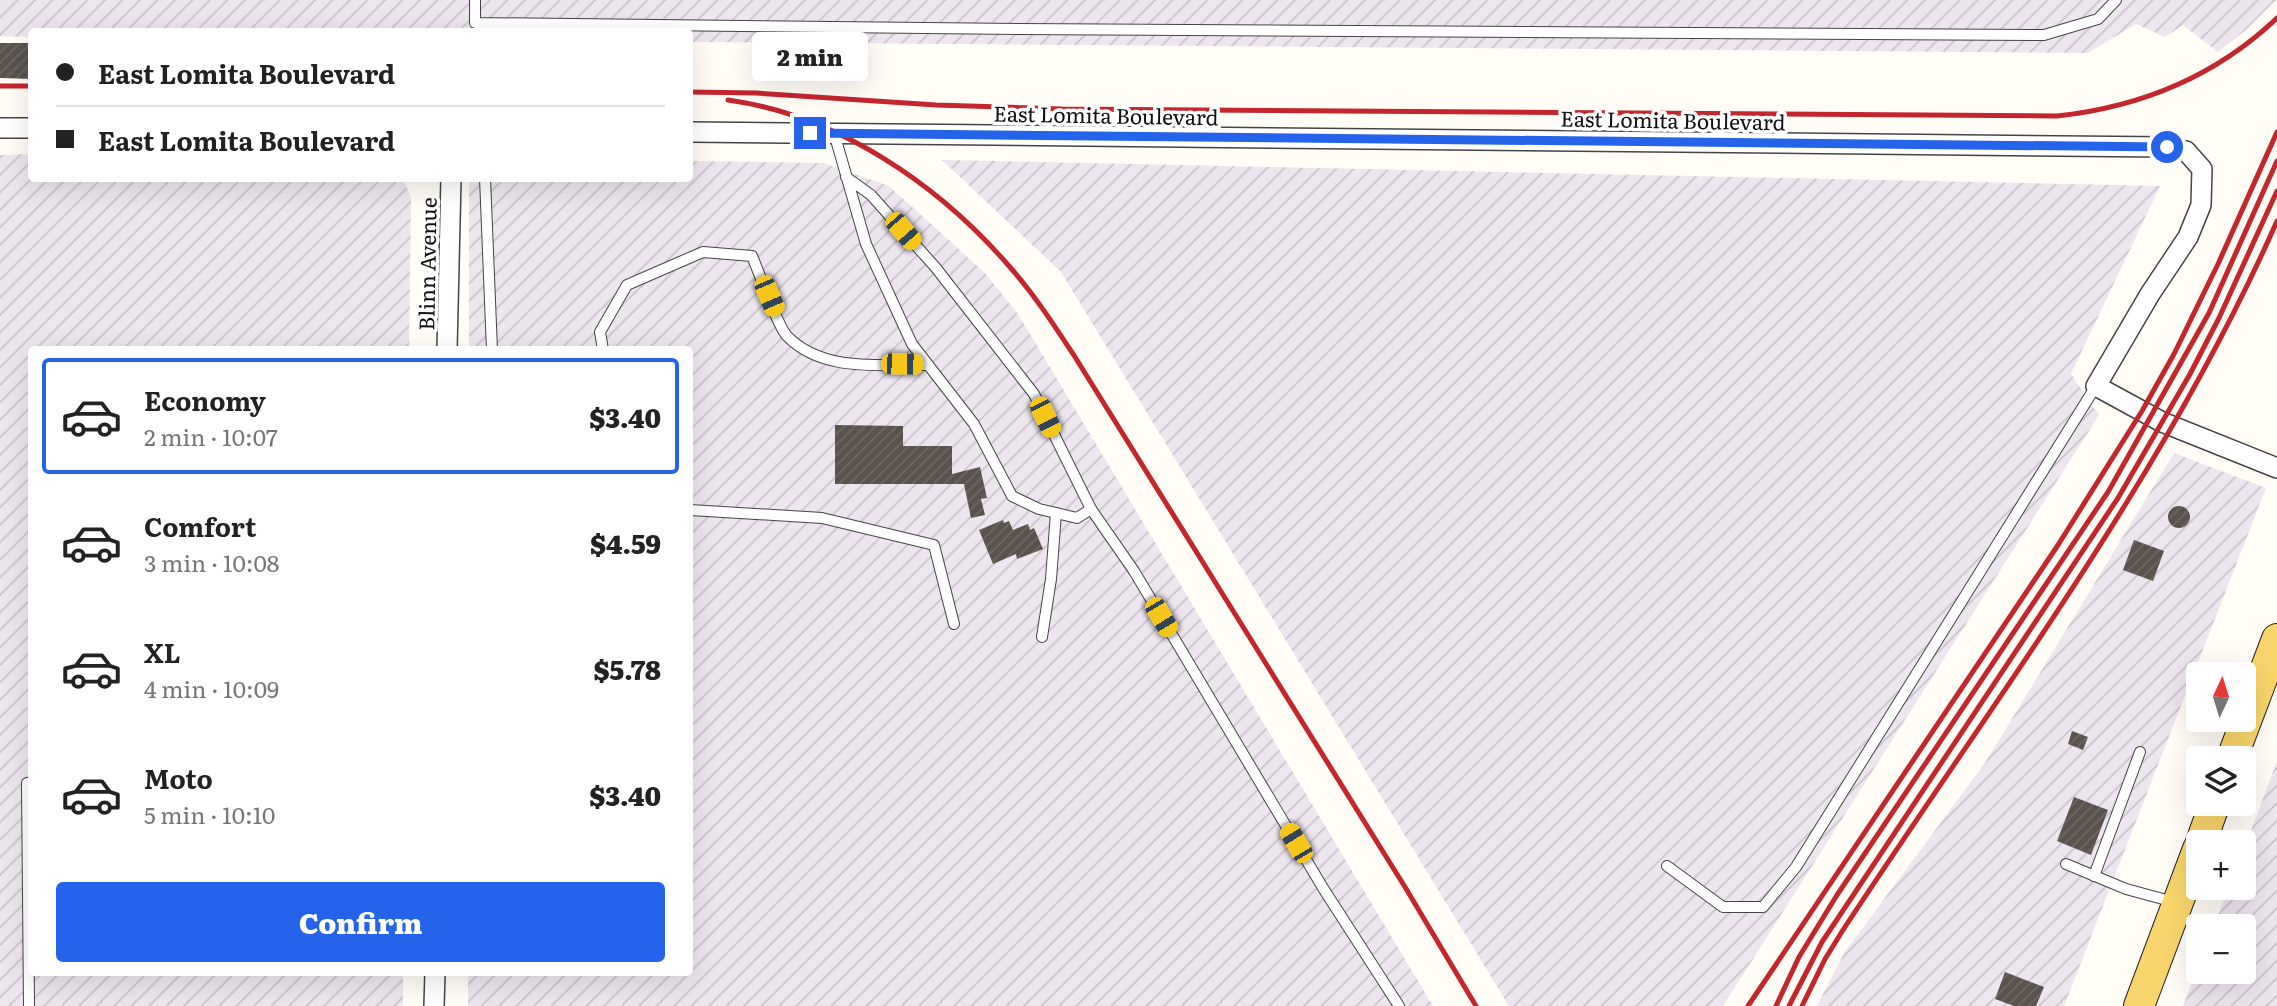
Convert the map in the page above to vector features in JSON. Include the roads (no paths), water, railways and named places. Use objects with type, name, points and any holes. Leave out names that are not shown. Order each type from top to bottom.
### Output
[{"type":"main road","points":[[2237,746],[2277,639]]},
{"type":"main road","points":[[2139,1006],[2186,881]]},
{"type":"street","points":[[0,128],[28,128]]},
{"type":"street","name":"East Lomita Boulevard","points":[[693,132],[2167,147],[2186,151],[2202,169],[2201,205],[2188,237],[2150,294],[2096,386]]},
{"type":"street","name":"Blinn Avenue","points":[[447,346],[451,182]]},
{"type":"street","points":[[2096,386],[2162,422],[2277,468]]},
{"type":"street","points":[[434,1006],[435,976]]},
{"type":"lane","points":[[475,0],[475,23],[2044,35],[2098,19],[2116,0]]},
{"type":"lane","points":[[834,133],[866,244],[912,344],[974,424],[1012,496],[1039,509],[1077,518],[1091,509]]},
{"type":"lane","points":[[846,177],[871,195],[936,268],[1034,394],[1091,509],[1134,571],[1316,876],[1399,1006]]},
{"type":"lane","points":[[485,182],[492,346]]},
{"type":"lane","points":[[602,346],[600,332],[627,285],[703,252],[752,256],[786,335],[818,358],[850,364],[927,365]]},
{"type":"lane","points":[[1667,866],[1723,907],[1763,907],[1796,867],[2096,386]]},
{"type":"lane","points":[[693,510],[822,518],[934,545],[954,624]]},
{"type":"lane","points":[[1042,637],[1051,579],[1056,513]]},
{"type":"lane","points":[[2094,876],[2140,752]]},
{"type":"lane","points":[[27,783],[28,894]]},
{"type":"lane","points":[[2066,864],[2126,889],[2178,903]]},
{"type":"lane","points":[[29,976],[29,1006]]},
{"type":"railway","points":[[693,92],[1062,109],[2057,116],[2118,105],[2175,85],[2229,57],[2277,18]]},
{"type":"railway","points":[[0,86],[28,86]]},
{"type":"railway","points":[[728,100],[768,108],[808,121],[846,137],[883,158],[918,181],[950,208],[981,236],[1018,277],[1075,357],[1405,887],[1476,1006]]},
{"type":"railway","points":[[1748,1006],[2058,545],[2142,411],[2174,354],[2218,264],[2277,132]]},
{"type":"railway","points":[[1776,1006],[1799,957],[1837,895],[2108,492],[2209,313],[2277,161]]},
{"type":"railway","points":[[1789,1006],[1822,942],[2118,498],[2190,374],[2219,318],[2277,191]]},
{"type":"railway","points":[[1802,1006],[1843,930],[2018,671],[2131,496],[2232,315],[2277,221]]}]
